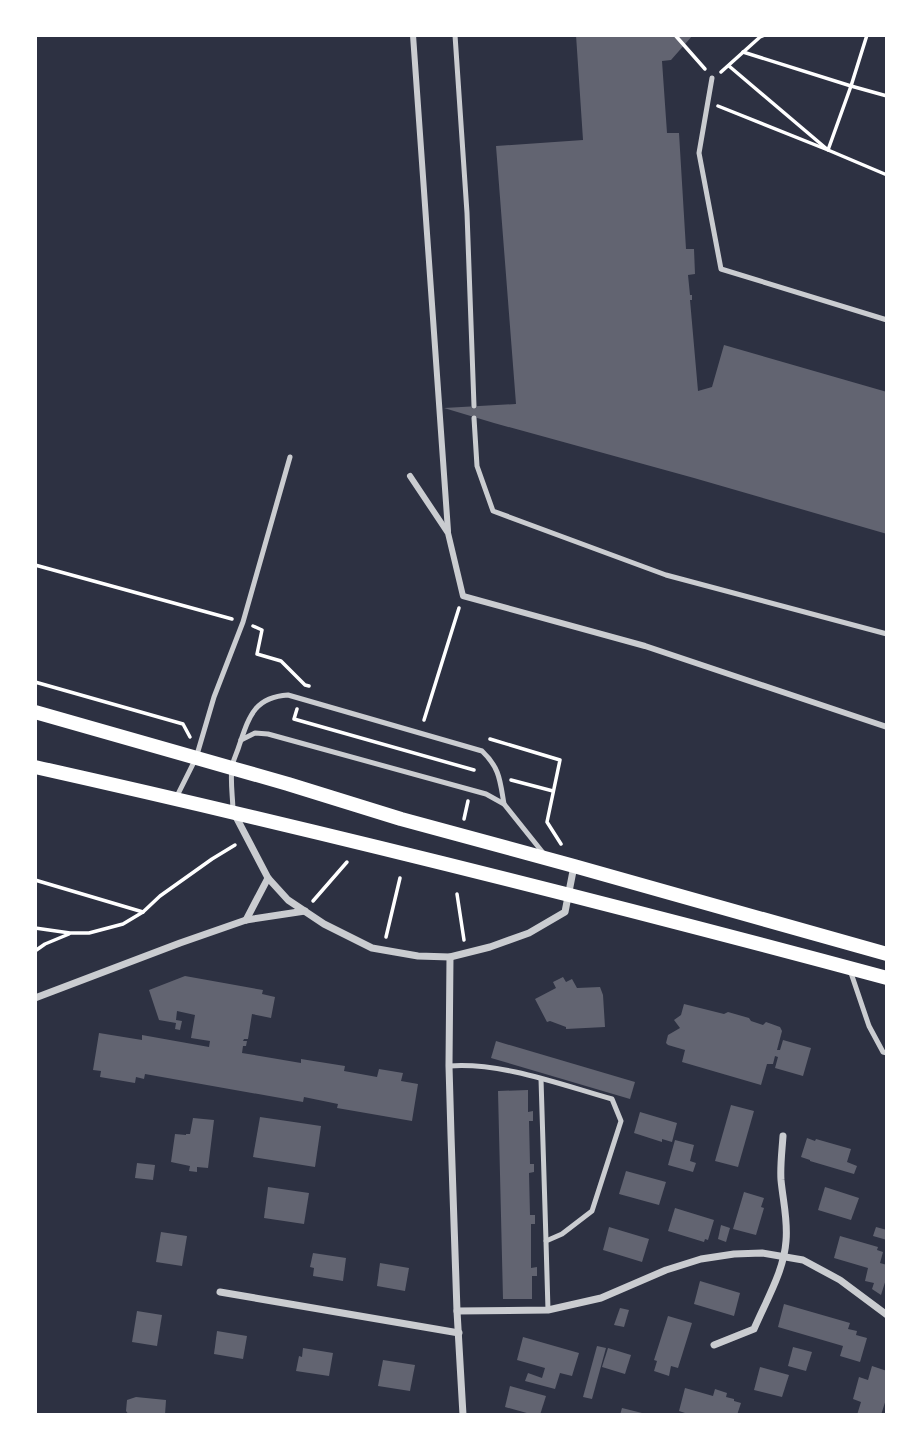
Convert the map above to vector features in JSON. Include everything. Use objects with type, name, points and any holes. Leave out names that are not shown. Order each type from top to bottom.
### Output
[{"type":"main road","points":[[35,712],[401,819],[887,954]]},
{"type":"main road","points":[[35,767],[415,856],[887,978]]},
{"type":"street","points":[[413,35],[448,533],[463,596],[645,646],[887,727]]},
{"type":"street","points":[[410,475],[448,533]]},
{"type":"street","points":[[233,812],[268,878],[288,900],[324,924],[372,948],[418,956],[450,957],[489,947],[528,933],[565,912],[574,866]]},
{"type":"street","points":[[246,920],[268,878]]},
{"type":"street","points":[[35,998],[246,920],[305,911]]},
{"type":"street","points":[[450,957],[449,1066],[463,1415]]},
{"type":"street","points":[[714,1345],[754,1329],[784,1256],[786,1217],[781,1177],[783,1136]]},
{"type":"street","points":[[457,1311],[548,1310],[601,1298],[666,1270],[701,1259],[762,1253],[803,1260],[841,1280],[887,1315]]},
{"type":"street","points":[[220,1292],[459,1333]]},
{"type":"lane","points":[[455,35],[467,213],[474,406]]},
{"type":"lane","points":[[712,78],[699,153],[721,269],[887,320]]},
{"type":"lane","points":[[474,418],[477,466],[493,511],[666,575],[887,634]]},
{"type":"lane","points":[[176,799],[196,758],[214,696],[243,622],[290,457]]},
{"type":"lane","points":[[233,812],[232,768],[249,718],[263,701],[288,695],[482,751],[498,770],[504,804]]},
{"type":"lane","points":[[241,740],[255,733],[268,734],[486,794],[504,804],[548,859]]},
{"type":"lane","points":[[849,967],[869,1026],[883,1052],[887,1054]]},
{"type":"lane","points":[[449,1066],[480,1066],[541,1079],[612,1099],[621,1121],[592,1210],[562,1234],[546,1241]]},
{"type":"lane","points":[[541,1079],[548,1310]]},
{"type":"path","points":[[675,35],[712,78],[765,35]]},
{"type":"path","points":[[828,150],[867,35]]},
{"type":"path","points":[[743,52],[887,96]]},
{"type":"path","points":[[729,66],[828,150]]},
{"type":"path","points":[[708,102],[887,174]]},
{"type":"path","points":[[35,565],[243,622],[262,630],[257,653],[281,661],[305,684],[318,688]]},
{"type":"path","points":[[425,720],[463,596]]},
{"type":"path","points":[[35,682],[183,724],[191,739]]},
{"type":"path","points":[[305,684],[294,719],[474,769]]},
{"type":"path","points":[[486,738],[560,760],[547,822],[561,844]]},
{"type":"path","points":[[35,928],[89,933],[124,924],[212,859],[238,844]]},
{"type":"path","points":[[305,911],[347,862]]},
{"type":"path","points":[[383,950],[400,878]]},
{"type":"path","points":[[35,880],[143,912]]},
{"type":"path","points":[[457,894],[466,953]]},
{"type":"path","points":[[35,951],[71,933]]},
{"type":"building","points":[[576,35],[693,35],[671,60],[662,61],[667,133],[679,133],[686,249],[694,249],[695,274],[688,275],[692,295],[690,300],[698,391],[712,387],[724,345],[887,392],[887,534],[444,408],[516,404],[496,146],[583,140]]},
{"type":"building","points":[[185,976],[263,990],[262,994],[275,997],[271,1018],[252,1014],[248,1039],[243,1041],[247,1041],[242,1053],[301,1063],[301,1059],[345,1066],[344,1071],[377,1077],[379,1069],[403,1073],[401,1081],[418,1084],[412,1121],[337,1108],[338,1104],[304,1097],[303,1102],[145,1074],[144,1079],[136,1077],[135,1083],[100,1077],[101,1071],[93,1070],[99,1033],[142,1040],[142,1035],[209,1047],[210,1041],[191,1038],[195,1015],[177,1011],[176,1020],[182,1021],[180,1030],[175,1029],[176,1023],[159,1020],[149,990]]},
{"type":"building","points":[[563,977],[566,982],[572,979],[577,988],[600,987],[605,1027],[566,1029],[547,1022],[535,999],[556,988],[553,982]]},
{"type":"building","points":[[684,1004],[724,1014],[728,1012],[763,1025],[766,1022],[780,1027],[782,1031],[777,1050],[780,1050],[783,1040],[811,1048],[803,1076],[775,1068],[778,1057],[775,1056],[773,1064],[767,1064],[761,1085],[682,1062],[685,1050],[666,1043],[668,1035],[680,1028],[674,1020],[681,1015]]},
{"type":"building","points":[[496,1041],[635,1082],[630,1099],[491,1058]]},
{"type":"building","points":[[528,1090],[528,1112],[533,1111],[533,1121],[529,1121],[530,1164],[534,1164],[534,1172],[529,1173],[530,1215],[535,1215],[535,1224],[531,1224],[531,1268],[537,1267],[537,1276],[532,1276],[532,1299],[503,1299],[498,1091]]},
{"type":"building","points":[[731,1105],[754,1111],[738,1167],[715,1161]]},
{"type":"building","points":[[640,1112],[677,1123],[672,1142],[662,1139],[662,1142],[634,1133]]},
{"type":"building","points":[[260,1117],[321,1126],[315,1167],[253,1157]]},
{"type":"building","points":[[193,1118],[214,1120],[208,1168],[197,1167],[197,1172],[189,1171],[190,1166],[171,1162],[175,1134],[190,1134]]},
{"type":"building","points":[[807,1138],[851,1149],[847,1162],[857,1166],[854,1174],[801,1157]]},
{"type":"building","points":[[675,1140],[694,1145],[690,1161],[696,1163],[693,1172],[668,1165]]},
{"type":"building","points":[[137,1163],[155,1165],[153,1180],[135,1178]]},
{"type":"building","points":[[626,1171],[666,1182],[659,1205],[619,1194]]},
{"type":"building","points":[[268,1187],[309,1193],[304,1224],[264,1218]]},
{"type":"building","points":[[825,1187],[859,1198],[851,1220],[818,1210]]},
{"type":"building","points":[[744,1192],[764,1198],[761,1207],[764,1208],[756,1235],[733,1229]]},
{"type":"building","points":[[675,1208],[714,1220],[708,1240],[705,1239],[704,1242],[668,1231]]},
{"type":"building","points":[[721,1225],[730,1228],[726,1242],[718,1239]]},
{"type":"building","points":[[609,1227],[649,1239],[642,1262],[603,1250]]},
{"type":"building","points":[[876,1227],[887,1230],[887,1240],[873,1236]]},
{"type":"building","points":[[161,1232],[187,1236],[182,1266],[156,1262]]},
{"type":"building","points":[[840,1236],[878,1247],[877,1250],[883,1252],[880,1263],[887,1265],[887,1276],[881,1295],[872,1289],[874,1283],[865,1281],[868,1268],[834,1258]]},
{"type":"building","points":[[313,1253],[346,1258],[343,1281],[313,1276],[314,1268],[310,1267]]},
{"type":"building","points":[[380,1263],[409,1268],[405,1291],[377,1286]]},
{"type":"building","points":[[700,1281],[740,1293],[734,1316],[694,1304]]},
{"type":"building","points":[[784,1304],[850,1323],[848,1329],[867,1338],[860,1362],[840,1356],[843,1346],[778,1327]]},
{"type":"building","points":[[620,1308],[629,1310],[624,1327],[614,1325]]},
{"type":"building","points":[[137,1311],[162,1315],[157,1346],[132,1342]]},
{"type":"building","points":[[668,1316],[692,1323],[678,1368],[671,1366],[669,1376],[654,1371],[657,1361],[654,1360]]},
{"type":"building","points":[[217,1331],[247,1336],[243,1359],[214,1354]]},
{"type":"building","points":[[523,1337],[579,1353],[572,1376],[560,1373],[555,1389],[525,1381],[528,1373],[542,1378],[545,1368],[517,1360]]},
{"type":"building","points":[[597,1346],[606,1348],[592,1399],[583,1397]]},
{"type":"building","points":[[793,1347],[812,1352],[806,1371],[788,1366]]},
{"type":"building","points":[[303,1348],[333,1353],[329,1376],[296,1371]]},
{"type":"building","points":[[608,1348],[631,1355],[625,1374],[602,1367]]},
{"type":"building","points":[[383,1360],[415,1365],[410,1391],[378,1386]]},
{"type":"building","points":[[872,1366],[887,1371],[887,1396],[881,1415],[857,1415],[861,1402],[853,1399],[859,1377],[868,1380]]},
{"type":"building","points":[[760,1367],[789,1375],[782,1397],[754,1390]]},
{"type":"building","points":[[510,1386],[546,1396],[540,1415],[505,1407]]},
{"type":"building","points":[[685,1388],[713,1396],[715,1389],[727,1393],[726,1397],[741,1403],[737,1415],[691,1415],[679,1411]]},
{"type":"building","points":[[136,1397],[166,1400],[165,1415],[129,1415],[126,1411],[127,1400]]},
{"type":"building","points":[[622,1408],[646,1414],[646,1415],[620,1415]]}]
